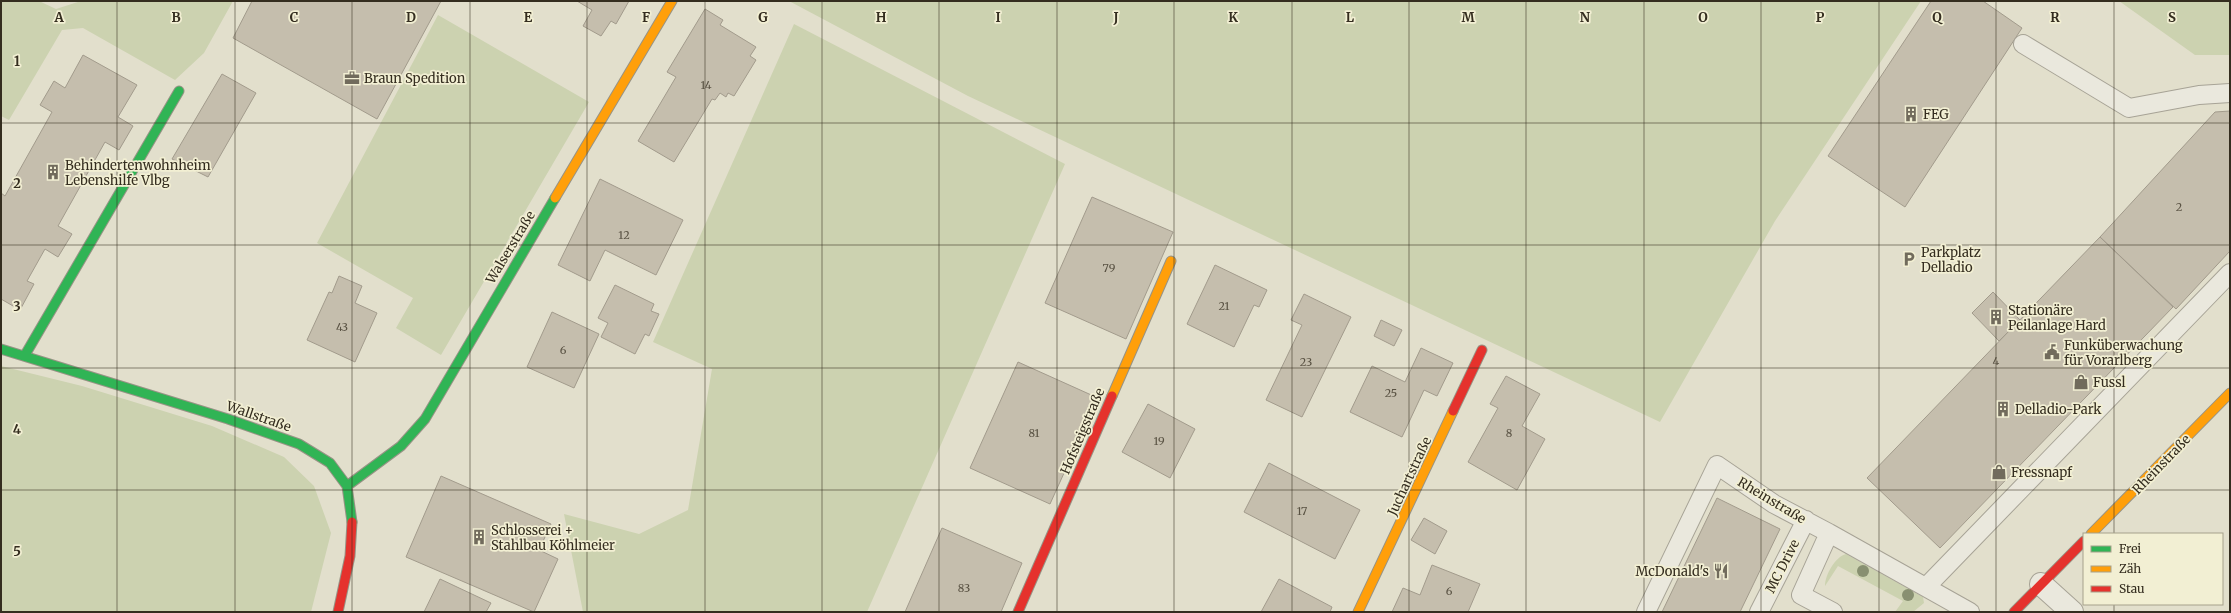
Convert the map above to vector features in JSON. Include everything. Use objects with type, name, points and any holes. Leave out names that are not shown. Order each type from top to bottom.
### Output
[{"type":"street","name":"Walserstraße","points":[[348,486],[401,446],[425,419],[672,1]]},
{"type":"street","points":[[25,355],[179,91]]},
{"type":"street","name":"Hofsteigstraße","points":[[1018,612],[1171,261]]},
{"type":"street","name":"Wallstraße","points":[[1,349],[25,355],[228,419],[299,444],[330,462],[348,486]]},
{"type":"street","name":"Juchartstraße","points":[[1358,612],[1482,350]]},
{"type":"street","name":"Rheinstraße","points":[[2092,533],[2230,393]]},
{"type":"street","points":[[338,612],[350,556],[352,522],[348,486]]},
{"type":"street","points":[[2014,612],[2083,542]]},
{"type":"street","points":[[2041,584],[2072,612]]},
{"type":"lane","points":[[2023,44],[2129,108],[2199,95],[2230,93]]},
{"type":"lane","points":[[1926,587],[2230,274]]},
{"type":"lane","name":"Rheinstraße","points":[[1646,612],[1717,465],[1774,504],[1829,532],[1970,612]]},
{"type":"lane","name":"MC Drive","points":[[1759,612],[1806,520]]},
{"type":"lane","points":[[1829,532],[1801,595],[1833,612]]},
{"type":"green space","points":[[1,1],[39,1],[56,9],[81,1],[233,1],[204,53],[175,80],[83,28],[62,30],[9,120],[1,116]]},
{"type":"green space","points":[[789,1],[1921,1],[1775,221],[1660,422],[968,96]]},
{"type":"green space","points":[[2119,1],[2230,1],[2230,55],[2195,55]]},
{"type":"green space","points":[[438,15],[589,102],[441,355],[396,328],[413,298],[317,243]]},
{"type":"green space","points":[[794,24],[1065,164],[867,612],[583,612],[564,514],[639,534],[688,510],[712,369],[653,342]]},
{"type":"green space","points":[[1,366],[82,386],[212,426],[284,457],[314,486],[331,533],[311,612],[1,612]]},
{"type":"green space","points":[[1846,554],[1923,597],[1924,603],[1913,612],[1895,612],[1903,601],[1838,566],[1825,586],[1825,582],[1831,567],[1838,559]]},
{"type":"building","name":"Braun Spedition","points":[[252,1],[441,1],[377,119],[233,38]]},
{"type":"building","points":[[577,1],[629,1],[616,24],[611,21],[601,36],[583,26],[592,10]]},
{"type":"building","name":"FEG","points":[[1931,1],[1983,1],[2022,28],[1905,207],[1828,156]]},
{"type":"building","points":[[705,9],[723,20],[720,25],[756,47],[750,56],[756,60],[734,96],[728,93],[726,97],[720,93],[715,100],[712,99],[674,162],[638,141],[676,77],[667,72]]},
{"type":"building","name":"Behindertenwohnheim Lebenshilfe Vlbg","points":[[83,55],[137,85],[118,117],[133,126],[119,150],[105,142],[58,226],[72,234],[58,257],[45,249],[27,281],[34,284],[20,310],[1,299],[1,193],[5,196],[52,112],[40,105],[54,81],[65,88]]},
{"type":"building","points":[[222,74],[256,93],[208,177],[172,159]]},
{"type":"building","points":[[2230,111],[2230,251],[2176,309],[2100,237],[2215,112]]},
{"type":"building","points":[[600,179],[683,220],[656,275],[605,250],[590,281],[558,265]]},
{"type":"building","points":[[1092,197],[1173,232],[1126,339],[1045,303]]},
{"type":"building","name":"Delladio-Park","points":[[2100,237],[2173,307],[1940,548],[1867,478]]},
{"type":"building","points":[[1215,265],[1267,290],[1259,307],[1254,305],[1234,347],[1187,324]]},
{"type":"building","points":[[339,276],[362,286],[355,303],[377,313],[355,362],[307,340],[329,292],[332,293]]},
{"type":"building","points":[[615,285],[654,304],[651,311],[659,314],[649,336],[645,334],[635,354],[601,337],[608,323],[598,318]]},
{"type":"building","name":"Stationäre Peilanlage Hard","points":[[1993,292],[2020,320],[1999,341],[1972,313]]},
{"type":"building","points":[[1304,294],[1351,317],[1302,417],[1266,400],[1302,325],[1291,320]]},
{"type":"building","points":[[552,312],[599,334],[574,388],[527,367]]},
{"type":"building","points":[[1381,320],[1402,330],[1394,346],[1374,336]]},
{"type":"building","points":[[1421,348],[1453,363],[1437,396],[1424,390],[1402,437],[1350,412],[1372,366],[1405,382]]},
{"type":"building","points":[[1018,362],[1098,398],[1050,504],[970,468]]},
{"type":"building","points":[[1506,376],[1540,394],[1522,426],[1545,439],[1517,490],[1468,462],[1498,408],[1490,404]]},
{"type":"building","points":[[1148,404],[1195,429],[1170,478],[1122,452]]},
{"type":"building","points":[[1269,463],[1360,510],[1335,559],[1244,512]]},
{"type":"building","name":"Schlosserei + Stahlbau Köhlmeier","points":[[441,476],[551,524],[539,550],[558,559],[534,612],[406,557]]},
{"type":"building","name":"McDonald's","points":[[1717,498],[1780,529],[1740,612],[1662,612]]},
{"type":"building","points":[[1424,518],[1447,531],[1435,554],[1411,540]]},
{"type":"building","points":[[942,528],[1022,563],[1001,612],[905,612]]},
{"type":"building","points":[[1432,565],[1480,584],[1468,612],[1392,612],[1403,588],[1420,595]]},
{"type":"building","points":[[440,579],[491,603],[486,612],[424,612]]},
{"type":"building","points":[[1279,579],[1332,607],[1330,612],[1261,612]]},
{"type":"traffic: fast","points":[[25,355],[179,91]]},
{"type":"traffic: fast","points":[[347,486],[401,446],[425,419],[555,198]]},
{"type":"traffic: fast","points":[[1,349],[228,419],[299,444],[330,463],[347,486],[352,522]]},
{"type":"traffic: slow","points":[[555,198],[672,1]]},
{"type":"traffic: slow","points":[[1112,396],[1171,261]]},
{"type":"traffic: slow","points":[[2092,533],[2230,393]]},
{"type":"traffic: slow","points":[[1358,612],[1453,411]]},
{"type":"traffic: jam","points":[[1453,411],[1482,350]]},
{"type":"traffic: jam","points":[[1018,612],[1112,396]]},
{"type":"traffic: jam","points":[[338,612],[350,556],[352,522]]},
{"type":"traffic: jam","points":[[2014,612],[2083,542]]},
{"type":"place","name":"Braun Spedition","points":[[352,78]]},
{"type":"place","name":"FEG","points":[[1911,114]]},
{"type":"place","name":"Behindertenwohnheim Lebenshilfe Vlbg","points":[[53,172]]},
{"type":"place","name":"Parkplatz Delladio","points":[[1909,259]]},
{"type":"place","name":"Stationäre Peilanlage Hard","points":[[1996,317]]},
{"type":"place","name":"Funküberwachung für Vorarlberg","points":[[2052,352]]},
{"type":"place","name":"Fussl","points":[[2081,382]]},
{"type":"place","name":"Delladio-Park","points":[[2003,409]]},
{"type":"place","name":"Fressnapf","points":[[1999,472]]},
{"type":"place","name":"Schlosserei + Stahlbau Köhlmeier","points":[[479,537]]},
{"type":"place","name":"McDonald's","points":[[1721,571]]}]
